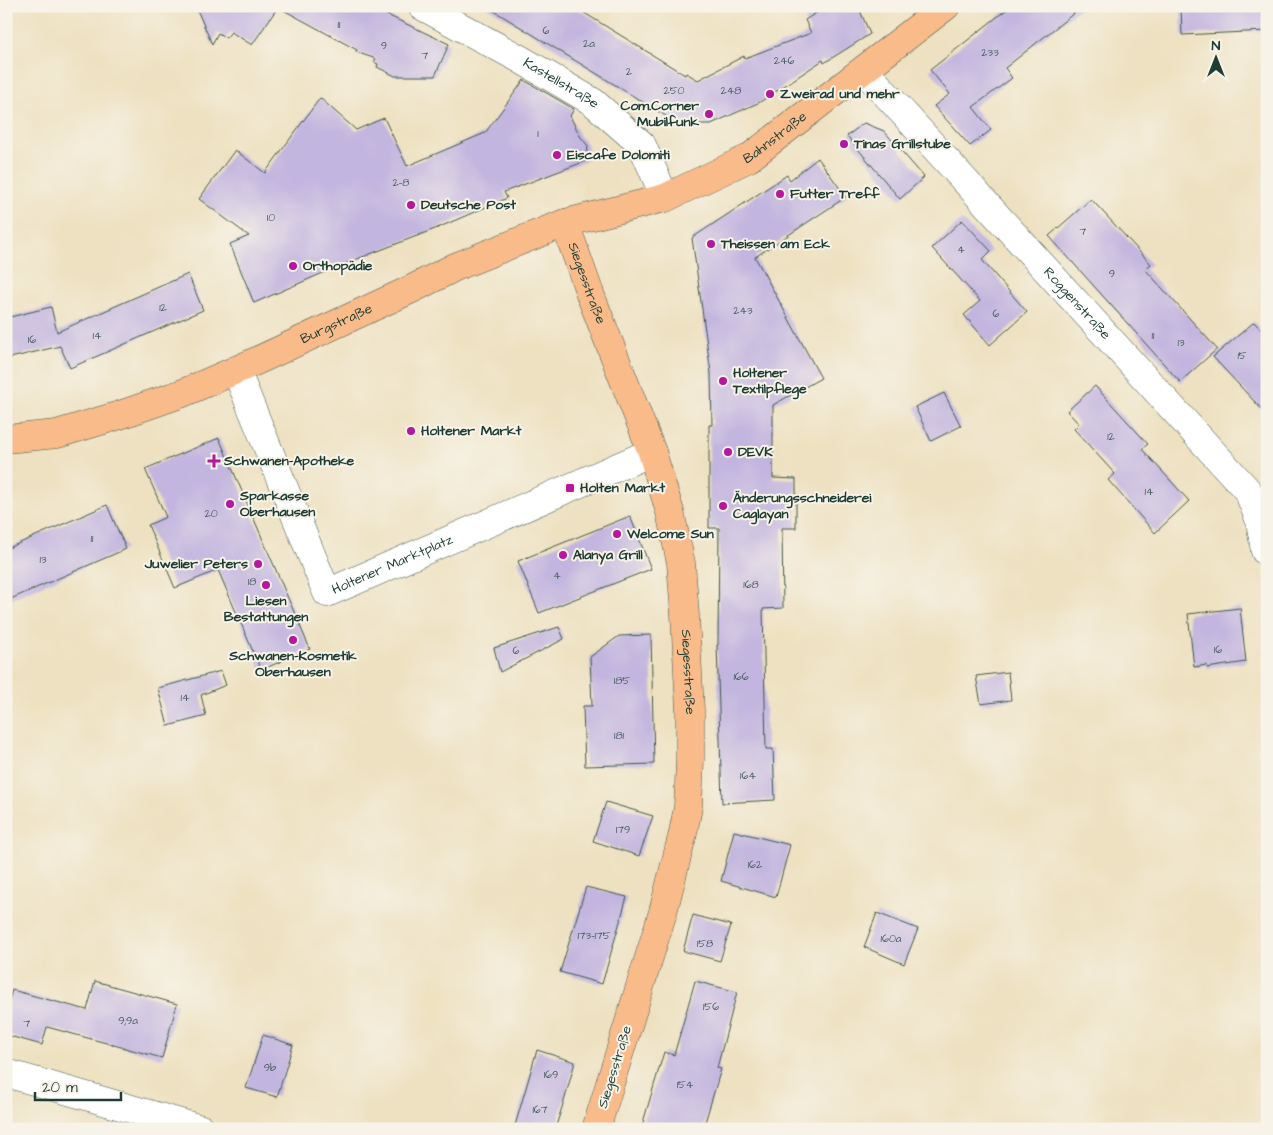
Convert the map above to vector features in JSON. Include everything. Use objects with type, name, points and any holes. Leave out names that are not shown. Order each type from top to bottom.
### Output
[{"type":"main road","name":"Bahnstraße","points":[[665,198],[750,158],[946,6]]},
{"type":"main road","name":"Burgstraße","points":[[6,439],[57,434],[183,393],[414,288],[455,267],[565,223],[665,198]]},
{"type":"main road","name":"Siegesstraße","points":[[565,223],[590,294],[652,452],[670,512],[681,563],[690,711],[688,807],[677,860],[663,912],[596,1129]]},
{"type":"street","name":"Kastellstraße","points":[[437,10],[593,102],[642,145],[665,198]]},
{"type":"street","name":"Roggenstraße","points":[[864,70],[1248,491],[1260,520],[1266,551]]},
{"type":"street","name":"Holtener Marktplatz","points":[[236,370],[327,593],[652,452]]},
{"type":"street","points":[[6,1073],[201,1129]]},
{"type":"building","points":[[189,6],[368,6],[449,44],[435,76],[395,76],[377,67],[378,64],[374,62],[376,59],[356,52],[357,50],[278,7],[252,45],[231,32],[226,38],[218,33],[212,44],[198,12]]},
{"type":"building","points":[[486,6],[573,6],[685,75],[686,73],[698,80],[744,56],[745,58],[811,33],[805,20],[827,6],[858,6],[870,34],[824,63],[823,60],[760,102],[711,124],[689,124],[674,121]]},
{"type":"building","points":[[1011,6],[1083,6],[1005,68],[1012,78],[973,107],[991,130],[970,146],[934,106],[950,94],[930,70]]},
{"type":"building","points":[[1181,6],[1267,6],[1267,31],[1182,35]]},
{"type":"building","points":[[524,80],[574,109],[570,116],[580,136],[588,146],[586,161],[504,192],[507,198],[435,229],[339,266],[254,303],[230,244],[249,236],[199,199],[235,150],[265,173],[320,98],[356,130],[384,118],[407,166],[485,133]]},
{"type":"building","points":[[864,123],[884,131],[924,177],[900,199],[847,136]]},
{"type":"building","points":[[818,158],[846,197],[755,257],[821,378],[773,405],[773,478],[796,479],[796,528],[782,528],[783,608],[763,609],[766,749],[773,749],[775,800],[722,803],[717,645],[719,528],[709,528],[709,425],[712,425],[711,373],[692,238],[787,175],[790,180]]},
{"type":"building","points":[[1091,199],[1151,264],[1145,269],[1217,349],[1180,382],[1049,236]]},
{"type":"building","points":[[962,220],[991,251],[982,260],[1027,312],[990,345],[964,315],[980,301],[932,248]]},
{"type":"building","points":[[188,274],[203,310],[70,368],[60,346],[6,359],[6,318],[51,307],[57,332]]},
{"type":"building","points":[[1254,322],[1267,336],[1267,415],[1213,357]]},
{"type":"building","points":[[1095,386],[1148,444],[1142,449],[1189,501],[1155,533],[1108,480],[1115,474],[1074,429],[1079,424],[1067,411]]},
{"type":"building","points":[[944,393],[961,426],[931,441],[915,407]]},
{"type":"building","points":[[219,438],[310,649],[261,670],[218,570],[175,588],[148,525],[166,517],[145,469]]},
{"type":"building","points":[[107,505],[126,549],[6,601],[6,549]]},
{"type":"building","points":[[630,516],[651,569],[539,613],[518,561]]},
{"type":"building","points":[[1240,608],[1246,662],[1207,668],[1207,665],[1194,667],[1188,614]]},
{"type":"building","points":[[559,627],[564,639],[500,672],[494,648]]},
{"type":"building","points":[[651,635],[654,764],[585,766],[583,706],[592,706],[590,657],[619,636]]},
{"type":"building","points":[[221,671],[226,685],[201,695],[206,716],[168,726],[158,688]]},
{"type":"building","points":[[1008,672],[1011,700],[981,704],[976,676]]},
{"type":"building","points":[[606,802],[653,816],[639,856],[593,841]]},
{"type":"building","points":[[734,831],[790,845],[776,897],[721,881]]},
{"type":"building","points":[[586,887],[627,897],[602,984],[560,972]]},
{"type":"building","points":[[877,913],[918,929],[904,964],[864,947]]},
{"type":"building","points":[[693,915],[731,925],[720,961],[683,951]]},
{"type":"building","points":[[95,981],[177,1004],[162,1058],[47,1027],[42,1045],[6,1035],[6,1010],[12,990],[87,1010]]},
{"type":"building","points":[[695,981],[737,992],[717,1068],[721,1069],[703,1129],[641,1129],[664,1052],[674,1055]]},
{"type":"building","points":[[263,1035],[293,1045],[277,1097],[246,1088]]},
{"type":"building","points":[[537,1050],[575,1062],[565,1098],[555,1129],[514,1129]]},
{"type":"place","name":"Zweirad und mehr","points":[[770,94]]},
{"type":"place","name":"Com.Corner Mubilfunk","points":[[709,114]]},
{"type":"place","name":"Tinas Grillstube","points":[[844,144]]},
{"type":"place","name":"Eiscafe Dolomiti","points":[[557,155]]},
{"type":"place","name":"Futter Treff","points":[[780,194]]},
{"type":"place","name":"Deutsche Post","points":[[411,205]]},
{"type":"place","name":"Theissen am Eck","points":[[711,244]]},
{"type":"place","name":"Orthopädie","points":[[293,266]]},
{"type":"place","name":"Holtener Textilpflege","points":[[723,381]]},
{"type":"place","name":"Holtener Markt","points":[[411,431]]},
{"type":"place","name":"DEVK","points":[[728,452]]},
{"type":"place","name":"Schwanen-Apotheke","points":[[214,461]]},
{"type":"place","name":"Holten Markt","points":[[570,488]]},
{"type":"place","name":"Sparkasse Oberhausen","points":[[230,504]]},
{"type":"place","name":"Änderungsschneiderei Caglayan","points":[[723,506]]},
{"type":"place","name":"Welcome Sun","points":[[617,534]]},
{"type":"place","name":"Alanya Grill","points":[[563,555]]},
{"type":"place","name":"Juwelier Peters","points":[[258,564]]},
{"type":"place","name":"Liesen Bestattungen","points":[[266,585]]},
{"type":"place","name":"Schwanen-Kosmetik Oberhausen","points":[[293,640]]}]
